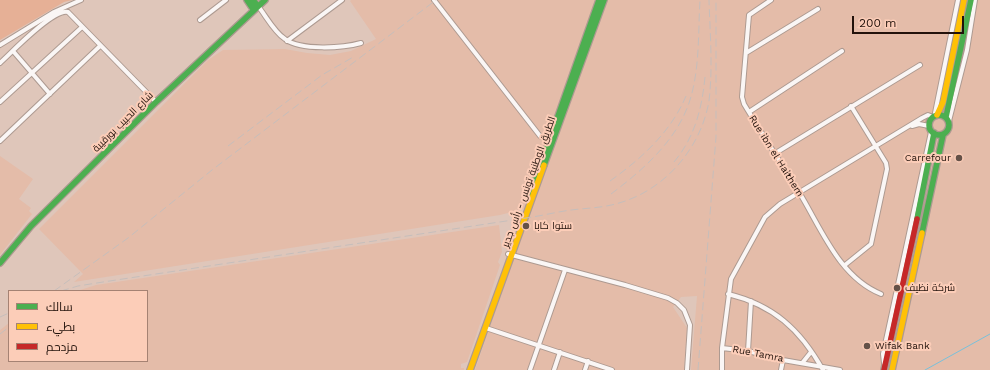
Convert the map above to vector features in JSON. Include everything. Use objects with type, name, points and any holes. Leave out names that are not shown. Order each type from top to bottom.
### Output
[{"type":"main road","points":[[247,0],[255,7]]},
{"type":"main road","points":[[253,0],[255,7]]},
{"type":"main road","name":"شارع الحبيب بورقيبة","points":[[0,264],[32,226],[156,102],[255,7],[265,0]]},
{"type":"main road","name":"الطريق الوطنية تونس - رأس جدير","points":[[467,370],[551,142],[598,3],[604,0]]},
{"type":"main road","points":[[884,368],[934,139],[931,130],[935,116],[943,102],[964,0]]},
{"type":"main road","points":[[893,370],[945,133],[949,127],[947,119],[971,0]]},
{"type":"main road","points":[[935,116],[947,119]]},
{"type":"main road","points":[[931,130],[945,133]]},
{"type":"main road","name":"الطريق الوطنية تونس - رأس جدير","points":[[470,370],[486,328],[510,255]]},
{"type":"street","points":[[0,45],[54,12],[81,0]]},
{"type":"street","points":[[200,20],[226,0]]},
{"type":"street","points":[[287,41],[342,0]]},
{"type":"street","points":[[434,0],[540,136],[551,142]]},
{"type":"street","name":"Rue ibn el Haithem","points":[[771,0],[749,15],[742,97],[744,104],[774,154],[800,193],[831,248],[861,283],[881,294]]},
{"type":"street","points":[[910,127],[928,115],[935,116],[958,0]]},
{"type":"street","points":[[947,119],[967,50],[975,0]]},
{"type":"street","points":[[255,7],[287,41],[335,48],[361,43]]},
{"type":"street","points":[[746,53],[818,9]]},
{"type":"street","points":[[0,63],[35,31],[61,12],[68,12],[156,102]]},
{"type":"street","points":[[0,102],[82,27]]},
{"type":"street","points":[[0,141],[100,46]]},
{"type":"street","points":[[13,51],[50,94]]},
{"type":"street","points":[[749,112],[842,51]]},
{"type":"street","points":[[774,154],[920,65]]},
{"type":"street","points":[[845,265],[871,244],[887,169],[886,163],[851,106]]},
{"type":"street","points":[[722,370],[722,348],[728,294],[732,275],[765,217],[772,209],[910,127],[916,124],[931,130]]},
{"type":"street","points":[[510,255],[663,297],[677,303],[684,310],[690,325],[687,370]]},
{"type":"street","points":[[530,370],[565,270]]},
{"type":"street","points":[[728,294],[751,301],[769,309],[784,319],[802,338],[822,369]]},
{"type":"street","points":[[748,351],[751,301]]},
{"type":"street","points":[[486,328],[612,370]]},
{"type":"street","name":"Rue Tamra","points":[[722,348],[748,351],[782,360],[804,362],[822,369],[840,370]]},
{"type":"street","points":[[554,370],[560,352]]},
{"type":"street","points":[[804,362],[811,352]]},
{"type":"street","points":[[781,370],[782,360]]},
{"type":"street","points":[[585,370],[588,361]]},
{"type":"shaded area","points":[[0,0],[72,0],[64,2],[0,40]]},
{"type":"shaded area","points":[[990,0],[990,370],[691,370],[697,296],[681,297],[673,307],[687,328],[684,370],[475,370],[531,207],[500,215],[74,282],[83,274],[39,229],[208,60],[223,50],[285,49],[330,55],[351,51],[376,39],[350,1]]},
{"type":"shaded area","points":[[0,156],[33,179],[19,199],[31,208],[29,211],[32,214],[0,255]]},
{"type":"shaded area","points":[[499,225],[502,252],[498,262],[500,265],[467,362],[461,364],[461,368],[464,368],[464,370],[0,370],[0,330],[8,324],[8,362],[148,362],[148,290],[80,290],[96,285]]},
{"type":"waterway","points":[[925,370],[990,334]]},
{"type":"railway","points":[[55,290],[128,238],[212,170],[436,0]]},
{"type":"railway","points":[[611,194],[635,175],[657,154],[676,130],[683,117],[693,91],[697,65],[700,0]]},
{"type":"railway","points":[[64,290],[103,282],[565,211],[607,206],[636,197],[666,177],[678,165],[698,135],[705,118],[709,101],[711,76],[709,0]]},
{"type":"railway","points":[[698,370],[716,137],[716,0]]},
{"type":"railway","points":[[228,146],[322,75],[355,56]]},
{"type":"railway","points":[[674,162],[687,143],[696,122],[702,100],[705,77]]},
{"type":"railway","points":[[610,181],[633,164],[664,133],[680,109],[686,96]]},
{"type":"railway","points":[[0,317],[8,313]]},
{"type":"railway","points":[[0,334],[8,328]]},
{"type":"traffic: fast","points":[[247,0],[253,9]]},
{"type":"traffic: fast","points":[[253,0],[257,5]]},
{"type":"traffic: fast","points":[[0,263],[31,226],[156,102],[265,0]]},
{"type":"traffic: fast","points":[[531,193],[599,0]]},
{"type":"traffic: fast","points":[[544,165],[604,0]]},
{"type":"traffic: fast","points":[[946,117],[971,0]]},
{"type":"traffic: fast","points":[[939,115],[946,118],[949,125],[946,132],[939,135],[932,132],[929,125],[932,118],[939,115]]},
{"type":"traffic: fast","points":[[917,219],[934,133]]},
{"type":"traffic: fast","points":[[922,233],[943,135]]},
{"type":"traffic: slow","points":[[937,115],[943,102],[964,0]]},
{"type":"traffic: slow","points":[[470,370],[544,165]]},
{"type":"traffic: slow","points":[[892,370],[922,233]]},
{"type":"traffic: jam","points":[[884,370],[917,219]]},
{"type":"place","name":"Carrefour","points":[[959,158]]},
{"type":"place","name":"ستوا كابا","points":[[526,226]]},
{"type":"place","name":"شركة نظيف","points":[[897,288]]},
{"type":"place","name":"Wifak Bank","points":[[867,346]]}]
